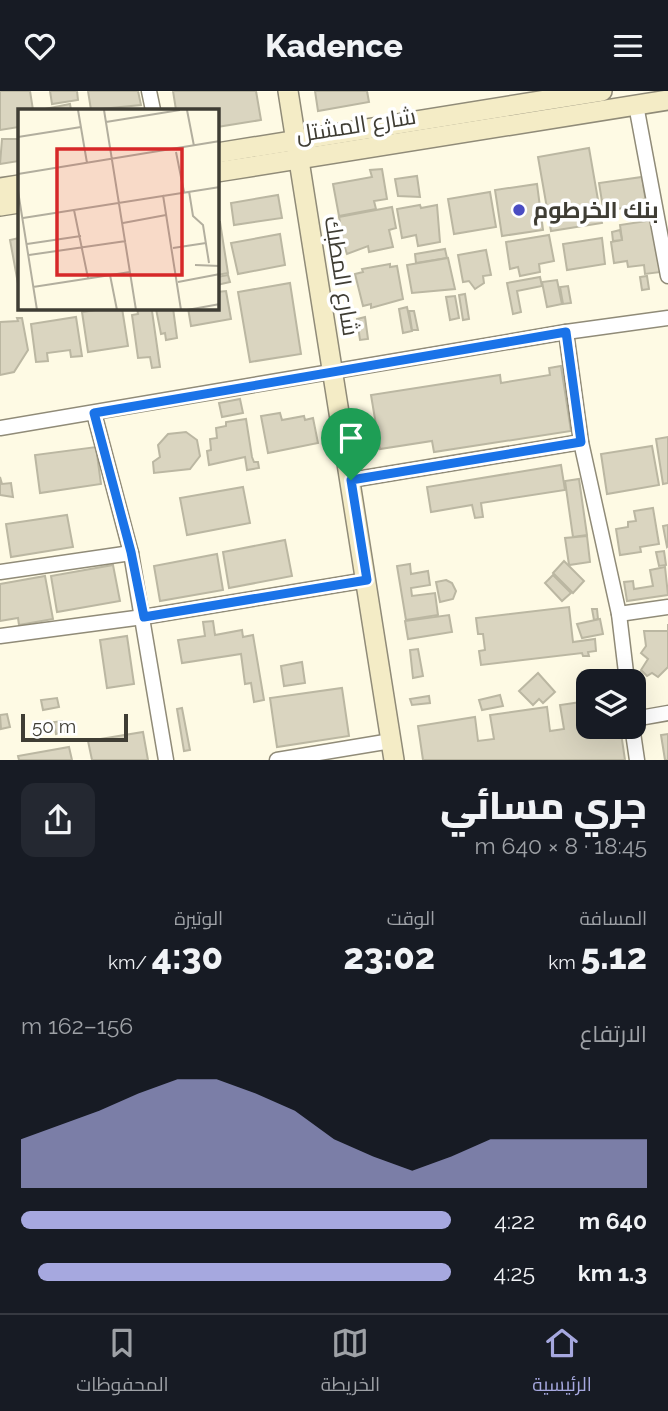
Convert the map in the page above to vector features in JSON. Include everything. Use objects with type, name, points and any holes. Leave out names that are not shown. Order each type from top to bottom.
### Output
[{"type":"main road","name":"شارع المطبك","points":[[288,91],[393,750]]},
{"type":"main road","name":"شارع المشتل","points":[[219,170],[297,150],[602,91]]},
{"type":"main road","name":"شارع المشتل","points":[[219,153],[297,150],[668,100]]},
{"type":"main road","points":[[0,188],[18,185]]},
{"type":"main road","points":[[0,206],[18,203]]},
{"type":"street","points":[[149,91],[153,109]]},
{"type":"street","points":[[636,105],[668,276]]},
{"type":"street","points":[[0,428],[333,370],[566,332],[668,319]]},
{"type":"street","points":[[566,332],[581,442],[619,614],[626,669]]},
{"type":"street","points":[[94,413],[131,552],[166,760]]},
{"type":"street","points":[[351,480],[581,442]]},
{"type":"street","points":[[0,572],[131,552]]},
{"type":"street","points":[[0,636],[144,617],[367,580]]},
{"type":"street","points":[[619,614],[668,607]]},
{"type":"street","points":[[646,717],[668,713]]},
{"type":"street","points":[[634,739],[637,760]]},
{"type":"street","points":[[283,760],[393,750]]},
{"type":"building","points":[[0,91],[30,91],[33,109],[18,109],[18,127],[0,130]]},
{"type":"building","points":[[50,91],[77,91],[78,100],[52,104]]},
{"type":"building","points":[[88,91],[138,91],[141,105],[91,109]]},
{"type":"building","points":[[173,91],[256,91],[261,120],[219,127],[219,109],[176,109]]},
{"type":"building","points":[[315,91],[367,91],[369,102],[318,111]]},
{"type":"building","points":[[70,104],[71,109],[45,109]]},
{"type":"building","points":[[2,139],[18,139],[18,161],[0,164]]},
{"type":"building","points":[[589,148],[602,223],[551,231],[538,157]]},
{"type":"building","points":[[382,169],[387,199],[374,201],[376,209],[339,216],[333,184],[372,177],[370,170]]},
{"type":"building","points":[[417,176],[420,197],[398,196],[395,179]]},
{"type":"building","points":[[642,177],[646,203],[613,210],[613,207],[603,208],[599,183]]},
{"type":"building","name":"بنك الخرطوم","points":[[537,184],[543,230],[502,236],[495,190]]},
{"type":"building","points":[[490,192],[496,227],[454,234],[448,199]]},
{"type":"building","points":[[278,195],[282,218],[234,225],[231,203]]},
{"type":"building","points":[[420,205],[421,208],[437,205],[440,242],[418,246],[416,235],[402,238],[397,209]]},
{"type":"building","points":[[392,207],[396,228],[389,230],[393,247],[369,252],[368,246],[347,254],[337,223],[340,222],[339,217]]},
{"type":"building","points":[[649,207],[650,217],[631,220],[630,210]]},
{"type":"building","points":[[653,220],[661,272],[645,274],[644,265],[628,267],[627,261],[614,263],[611,242],[622,240],[620,225]]},
{"type":"building","points":[[219,222],[220,222],[228,273],[219,275]]},
{"type":"building","points":[[620,230],[622,240],[613,241],[612,232]]},
{"type":"building","points":[[280,234],[285,265],[238,274],[231,243]]},
{"type":"building","points":[[549,235],[554,261],[539,264],[540,272],[520,276],[518,267],[510,269],[506,242]]},
{"type":"building","points":[[18,238],[18,284],[10,240]]},
{"type":"building","points":[[602,238],[605,264],[567,270],[563,244]]},
{"type":"building","points":[[445,249],[447,258],[416,263],[415,254]]},
{"type":"building","points":[[486,250],[491,275],[483,276],[484,283],[475,289],[469,281],[463,282],[458,255]]},
{"type":"building","points":[[448,258],[455,289],[412,293],[407,265]]},
{"type":"building","points":[[390,264],[390,267],[397,266],[403,299],[371,308],[371,304],[363,306],[355,274],[363,272],[362,269]]},
{"type":"building","points":[[228,275],[230,282],[219,285],[219,277]]},
{"type":"building","points":[[647,276],[649,289],[642,290],[640,277]]},
{"type":"building","points":[[540,277],[542,286],[517,291],[521,312],[513,314],[507,283]]},
{"type":"building","points":[[557,280],[562,304],[547,307],[542,282]]},
{"type":"building","points":[[290,283],[301,354],[250,362],[238,292]]},
{"type":"building","points":[[568,286],[571,303],[563,304],[560,287]]},
{"type":"building","points":[[226,291],[231,319],[191,326],[188,310],[219,310],[219,292]]},
{"type":"building","points":[[465,294],[469,319],[463,320],[459,295]]},
{"type":"building","points":[[455,296],[459,318],[450,320],[446,297]]},
{"type":"building","points":[[407,307],[412,331],[403,333],[399,309]]},
{"type":"building","points":[[122,310],[128,346],[88,352],[82,312]]},
{"type":"building","points":[[137,310],[152,310],[160,367],[152,368],[150,357],[138,358],[132,315],[138,314]]},
{"type":"building","points":[[156,310],[173,310],[177,338],[166,340],[165,333],[161,334]]},
{"type":"building","points":[[409,311],[414,311],[418,330],[412,330]]},
{"type":"building","points":[[76,317],[82,356],[71,357],[70,350],[47,353],[48,361],[36,362],[31,324]]},
{"type":"building","points":[[365,317],[368,339],[360,340],[357,319]]},
{"type":"building","points":[[17,318],[22,318],[28,350],[14,372],[0,375],[0,322],[18,321]]},
{"type":"building","points":[[561,366],[571,431],[434,452],[432,441],[380,449],[371,395],[500,375],[501,383],[550,375],[549,368]]},
{"type":"building","points":[[240,399],[243,413],[222,417],[219,403]]},
{"type":"building","points":[[280,413],[282,420],[304,416],[305,420],[313,418],[318,443],[268,453],[261,416]]},
{"type":"building","points":[[246,419],[252,457],[254,462],[258,462],[259,468],[247,470],[245,457],[209,465],[207,451],[211,450],[210,439],[217,438],[216,428],[226,426],[226,422]]},
{"type":"building","points":[[186,432],[197,440],[200,456],[190,469],[154,473],[153,462],[160,457],[158,445],[168,434]]},
{"type":"building","points":[[668,437],[668,483],[663,484],[656,439]]},
{"type":"building","points":[[652,446],[659,485],[607,494],[601,454]]},
{"type":"building","points":[[96,447],[101,484],[40,493],[35,455]]},
{"type":"building","points":[[561,465],[565,490],[481,503],[483,517],[475,518],[472,505],[431,512],[427,487]]},
{"type":"building","points":[[0,477],[2,484],[11,483],[13,497],[0,495]]},
{"type":"building","points":[[579,479],[587,535],[573,537],[565,481]]},
{"type":"building","points":[[243,487],[250,523],[187,535],[180,498]]},
{"type":"building","points":[[653,508],[659,544],[640,547],[641,552],[620,555],[616,529],[628,527],[628,522],[636,521],[634,511]]},
{"type":"building","points":[[67,515],[73,547],[11,557],[6,524]]},
{"type":"building","points":[[668,525],[668,546],[667,547],[663,526]]},
{"type":"building","points":[[587,536],[590,562],[569,565],[565,538]]},
{"type":"building","points":[[285,540],[292,576],[229,588],[223,552]]},
{"type":"building","points":[[664,551],[666,565],[659,566],[656,552]]},
{"type":"building","points":[[217,554],[223,590],[160,601],[154,566]]},
{"type":"building","points":[[564,561],[584,581],[573,593],[553,573]]},
{"type":"building","points":[[410,564],[411,574],[428,571],[430,585],[411,588],[412,596],[435,593],[438,615],[406,620],[397,566]]},
{"type":"building","points":[[113,565],[120,601],[57,612],[51,576]]},
{"type":"building","points":[[665,567],[668,595],[627,601],[624,582],[633,581],[634,589],[653,586],[650,570]]},
{"type":"building","points":[[553,575],[571,593],[562,601],[545,583]]},
{"type":"building","points":[[45,576],[53,619],[19,625],[18,618],[0,621],[0,584]]},
{"type":"building","points":[[446,580],[452,583],[456,591],[453,599],[440,602],[436,582]]},
{"type":"building","points":[[569,607],[573,642],[595,639],[596,651],[588,652],[589,656],[583,656],[582,653],[481,665],[479,651],[485,650],[483,634],[478,634],[476,618]]},
{"type":"building","points":[[592,609],[597,609],[598,619],[594,620]]},
{"type":"building","points":[[449,615],[452,632],[408,639],[405,621]]},
{"type":"building","points":[[600,619],[603,634],[582,638],[577,624]]},
{"type":"building","points":[[213,621],[215,635],[242,630],[243,637],[253,635],[264,700],[254,702],[251,683],[245,684],[241,654],[182,663],[178,640],[205,636],[203,622]]},
{"type":"building","points":[[644,631],[668,631],[668,667],[658,677],[652,673],[647,676],[646,669],[642,669],[648,659],[641,653],[646,646]]},
{"type":"building","points":[[127,636],[134,684],[107,688],[100,640]]},
{"type":"building","points":[[418,649],[423,676],[413,678],[410,650]]},
{"type":"building","points":[[302,662],[305,683],[284,686],[281,666]]},
{"type":"building","points":[[538,673],[555,692],[543,703],[539,699],[533,705],[519,691]]},
{"type":"building","points":[[342,688],[349,736],[277,747],[270,698]]},
{"type":"building","points":[[500,695],[503,706],[482,710],[479,700]]},
{"type":"building","points":[[429,696],[430,703],[412,705],[410,699]]},
{"type":"building","points":[[57,698],[59,707],[43,710],[41,700]]},
{"type":"building","points":[[576,703],[576,739],[622,739],[625,760],[423,760],[418,726],[475,717],[478,741],[494,739],[490,715],[547,707],[550,731],[564,729],[560,705]]},
{"type":"building","points":[[182,708],[190,750],[184,751],[177,709]]},
{"type":"building","points":[[7,714],[10,727],[1,729],[0,715]]},
{"type":"building","points":[[62,721],[64,732],[56,734],[54,722]]},
{"type":"building","points":[[143,732],[148,760],[92,760],[88,741]]},
{"type":"building","points":[[668,734],[668,760],[665,760],[661,735]]},
{"type":"building","points":[[69,747],[72,760],[19,760],[18,756]]},
{"type":"place","name":"بنك الخرطوم","points":[[519,210]]},
{"type":"route","points":[[566,332],[581,442],[351,480],[367,580],[144,617],[131,552],[94,413],[566,332]]}]
